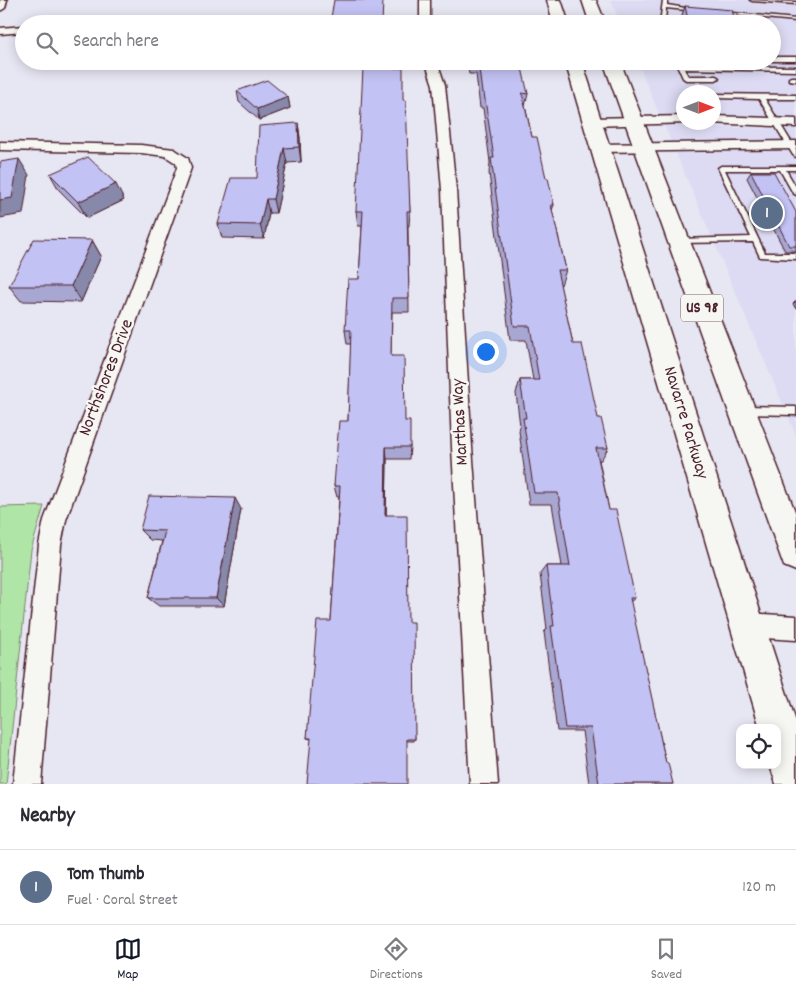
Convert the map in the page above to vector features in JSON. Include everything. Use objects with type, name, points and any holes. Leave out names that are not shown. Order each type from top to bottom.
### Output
[{"type":"highway","points":[[554,0],[558,15]]},
{"type":"highway","points":[[589,0],[595,15]]},
{"type":"highway","name":"Navarre Parkway","points":[[576,70],[796,784]]},
{"type":"highway","name":"US 98","points":[[614,70],[796,555]]},
{"type":"street","points":[[0,8],[2,0]]},
{"type":"street","points":[[425,0],[425,15]]},
{"type":"street","points":[[0,31],[15,30]]},
{"type":"street","name":"Marthas Way","points":[[434,70],[439,85],[449,190],[462,447],[484,784]]},
{"type":"street","points":[[596,135],[632,121],[676,120]]},
{"type":"street","points":[[721,120],[796,123]]},
{"type":"street","points":[[596,135],[642,148],[794,149]]},
{"type":"street","name":"Northshores Drive","points":[[0,146],[141,149],[169,152],[183,161],[184,168],[55,520],[50,545],[27,784]]},
{"type":"street","points":[[747,626],[796,628]]},
{"type":"lane","points":[[752,0],[796,3]]},
{"type":"lane","points":[[665,3],[704,11]]},
{"type":"lane","points":[[714,12],[745,15]]},
{"type":"lane","points":[[781,19],[796,20]]},
{"type":"lane","points":[[781,59],[796,59]]},
{"type":"lane","points":[[781,69],[796,69]]},
{"type":"lane","points":[[682,70],[686,78],[716,78]]},
{"type":"lane","points":[[721,96],[796,97]]},
{"type":"lane","points":[[761,97],[794,149]]},
{"type":"lane","points":[[796,168],[721,168],[763,255],[796,256]]},
{"type":"lane","points":[[782,168],[796,193]]},
{"type":"lane","points":[[677,241],[755,239]]},
{"type":"lane","points":[[741,410],[796,411]]},
{"type":"shaded area","points":[[611,0],[796,0],[796,119],[721,116],[721,85],[676,85],[676,116],[660,116],[641,70],[781,70],[781,15],[617,15]]},
{"type":"shaded area","points":[[664,125],[676,125],[676,130],[721,130],[721,127],[796,129],[796,140],[672,143]]},
{"type":"shaded area","points":[[796,150],[796,435],[676,153]]},
{"type":"green space","points":[[44,506],[31,550],[6,784],[0,784],[0,507]]},
{"type":"building","points":[[334,0],[383,0],[382,15],[332,15]]},
{"type":"building","points":[[685,6],[732,10],[733,15],[687,15]]},
{"type":"building","points":[[363,70],[403,70],[403,100],[406,100],[410,211],[407,211],[409,298],[392,298],[391,356],[404,356],[405,421],[410,421],[410,447],[386,447],[385,515],[407,515],[408,622],[414,622],[415,739],[407,739],[407,784],[307,784],[311,738],[307,738],[317,621],[331,621],[340,486],[334,486],[339,421],[348,421],[351,330],[345,330],[348,279],[359,279],[363,211],[356,211]]},
{"type":"building","points":[[479,70],[522,70],[528,94],[522,93],[532,137],[537,137],[546,178],[548,178],[554,205],[551,205],[566,270],[557,270],[573,344],[582,344],[598,418],[601,418],[608,448],[596,448],[609,510],[616,510],[635,598],[630,598],[666,763],[668,763],[673,784],[599,784],[591,728],[565,728],[551,626],[554,626],[546,566],[570,566],[558,493],[534,493],[523,418],[526,418],[520,380],[539,380],[530,326],[514,326],[491,158],[494,158],[484,93],[482,93]]},
{"type":"building","points":[[267,80],[288,97],[257,109],[237,91]]},
{"type":"building","points":[[298,123],[299,147],[284,148],[273,199],[266,199],[260,225],[218,224],[231,178],[257,178],[259,126]]},
{"type":"building","points":[[88,157],[116,184],[78,202],[50,174]]},
{"type":"building","points":[[19,159],[12,198],[0,200],[0,162]]},
{"type":"building","points":[[751,172],[774,172],[796,212],[796,246],[789,246]]},
{"type":"building","points":[[34,239],[92,240],[71,286],[9,286]]},
{"type":"building","points":[[149,496],[235,498],[216,598],[148,598],[165,531],[140,530]]},
{"type":"place","name":"Tom Thumb","points":[[767,213]]}]
